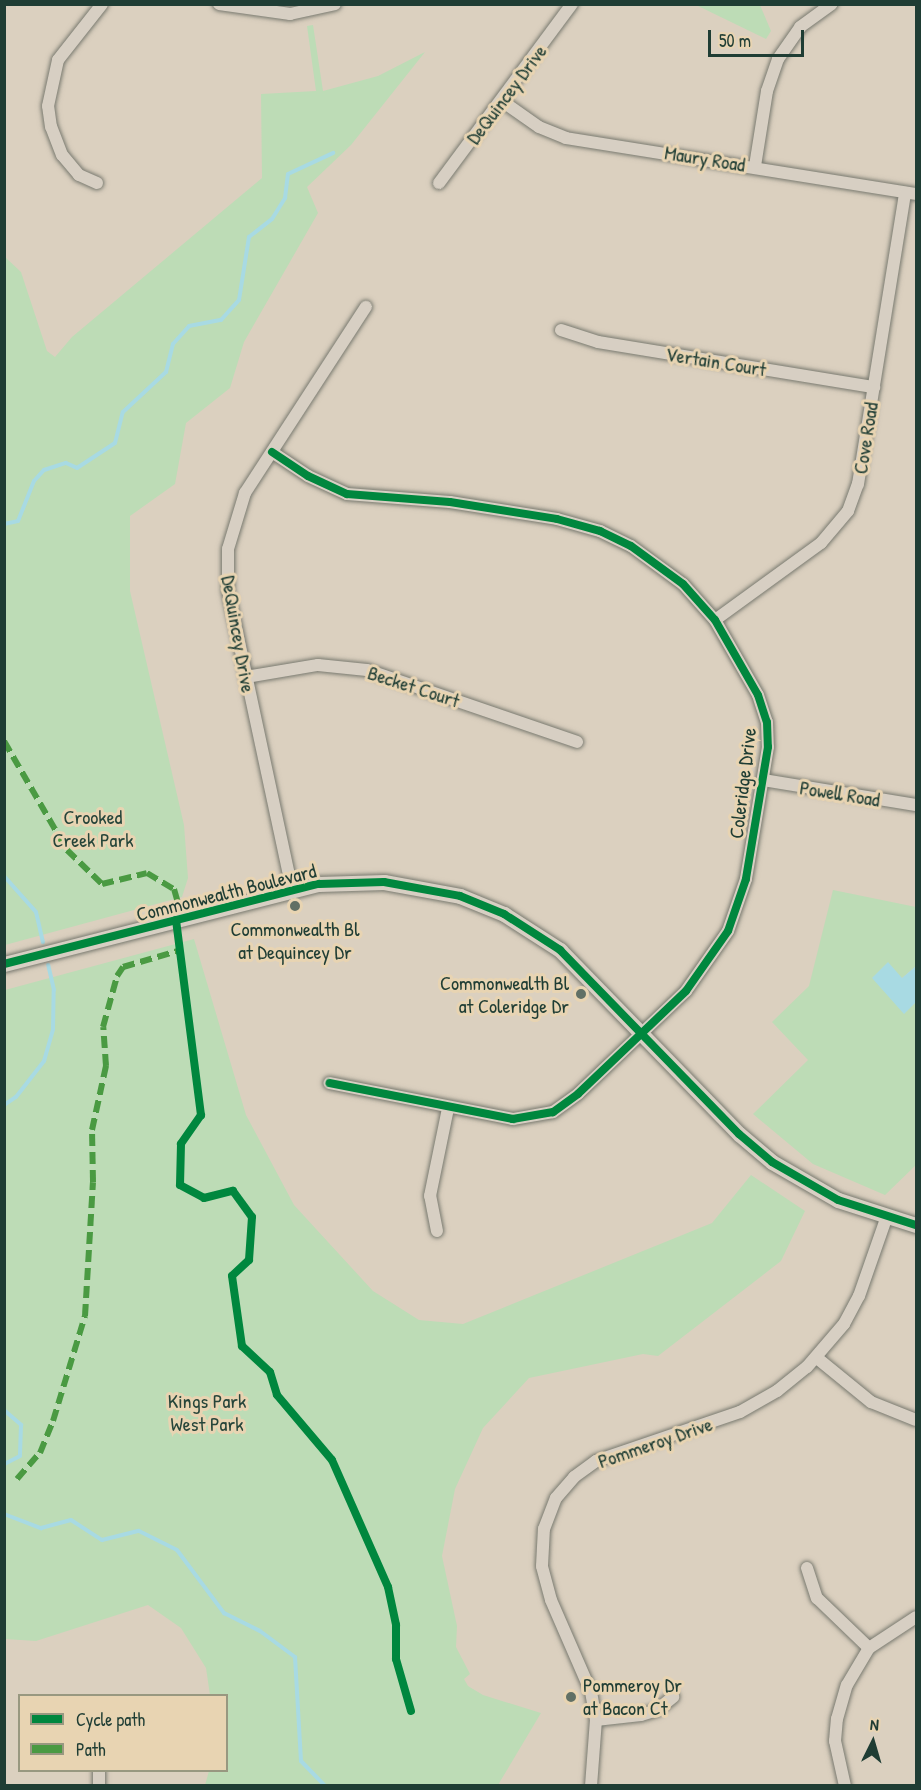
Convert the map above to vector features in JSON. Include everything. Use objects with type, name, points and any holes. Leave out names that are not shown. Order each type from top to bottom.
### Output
[{"type":"street","points":[[97,183],[79,175],[62,155],[51,127],[48,106],[58,60],[102,4]]},
{"type":"street","points":[[219,4],[290,14],[335,4]]},
{"type":"street","name":"DeQuincey Drive","points":[[440,183],[572,4]]},
{"type":"street","points":[[754,166],[768,91],[778,59],[800,27],[832,4]]},
{"type":"street","name":"Maury Road","points":[[501,101],[539,127],[566,138],[754,166],[911,193]]},
{"type":"street","name":"Cove Road","points":[[715,620],[837,528],[858,484],[911,193]]},
{"type":"street","name":"DeQuincey Drive","points":[[292,889],[228,590],[228,549],[241,503],[366,307]]},
{"type":"street","name":"Vertain Court","points":[[561,330],[598,342],[874,387]]},
{"type":"street","name":"Coleridge Drive","points":[[272,452],[308,476],[347,494],[450,502],[557,519],[600,531],[660,565],[715,620],[764,709],[768,738],[746,879],[728,932],[698,978],[644,1033],[578,1094],[553,1112],[513,1119],[329,1083]]},
{"type":"street","name":"Becket Court","points":[[246,677],[318,665],[368,670],[577,742]]},
{"type":"street","name":"Powell Road","points":[[763,780],[916,805]]},
{"type":"street","name":"Commonwealth Boulevard","points":[[4,964],[292,889],[336,882],[384,882],[436,889],[482,904],[524,925],[560,950],[644,1033],[739,1134],[772,1162],[818,1191],[916,1225]]},
{"type":"street","points":[[437,1231],[430,1196],[448,1108]]},
{"type":"street","name":"Pommeroy Drive","points":[[591,1785],[596,1720],[586,1673],[551,1600],[542,1566],[544,1530],[556,1498],[574,1477],[596,1461],[740,1412],[777,1391],[817,1358],[859,1296],[887,1216]]},
{"type":"street","points":[[817,1358],[871,1402],[916,1420]]},
{"type":"street","points":[[807,1568],[817,1598],[869,1648]]},
{"type":"street","points":[[845,1785],[838,1761],[837,1719],[847,1685],[869,1648],[916,1617]]},
{"type":"street","points":[[596,1720],[641,1715],[657,1710],[673,1697]]},
{"type":"green space","points":[[696,5],[760,5],[771,31],[766,39]]},
{"type":"green space","name":"Crooked Creek Park","points":[[313,25],[323,91],[378,76],[425,52],[351,145],[307,187],[318,213],[244,342],[230,388],[186,423],[175,484],[130,516],[130,591],[184,825],[188,878],[182,897],[5,945],[5,257],[21,272],[47,351],[55,357],[72,337],[262,178],[261,94],[316,91],[307,26]]},
{"type":"green space","points":[[833,890],[916,907],[916,966],[902,978],[903,1013],[916,1002],[916,1165],[885,1195],[813,1164],[753,1114],[808,1060],[772,1022],[809,986]]},
{"type":"green space","name":"Kings Park West Park","points":[[194,939],[246,1115],[294,1205],[373,1291],[419,1320],[463,1324],[712,1223],[751,1175],[805,1211],[781,1261],[658,1356],[643,1354],[529,1378],[483,1428],[455,1489],[442,1556],[457,1626],[456,1647],[470,1674],[464,1679],[468,1686],[483,1695],[541,1713],[498,1785],[205,1785],[209,1772],[228,1772],[228,1694],[210,1694],[206,1668],[181,1628],[148,1605],[36,1641],[5,1639],[5,990]]},
{"type":"water","points":[[888,962],[902,978],[916,966],[916,1002],[904,1014],[872,978]]},
{"type":"waterway","points":[[4,524],[18,521],[34,481],[44,470],[66,463],[77,468],[115,443],[123,412],[166,372],[173,344],[189,326],[221,320],[239,300],[249,237],[272,219],[285,198],[288,174],[333,153]]},
{"type":"waterway","points":[[4,876],[36,912],[43,942]]},
{"type":"waterway","points":[[4,1105],[16,1097],[44,1061],[53,1029],[54,990],[48,965]]},
{"type":"waterway","points":[[4,1410],[21,1425],[20,1456],[4,1464]]},
{"type":"waterway","points":[[4,1514],[41,1528],[71,1520],[102,1540],[139,1531],[177,1550],[224,1613],[260,1631],[295,1657],[301,1761],[325,1786]]},
{"type":"marked path","points":[[4,741],[67,850],[102,884],[147,873],[174,889],[178,903]]},
{"type":"marked path","points":[[17,1479],[40,1453],[53,1421],[85,1316],[93,1182],[92,1130],[106,1066],[103,1027],[117,976],[123,967],[181,950]]},
{"type":"cycle path","points":[[272,452],[308,476],[347,494],[450,502],[557,519],[600,531],[631,546],[683,584],[715,620],[758,695],[767,722],[768,747],[746,879],[728,931],[686,991],[578,1094],[553,1112],[513,1119],[329,1083]]},
{"type":"cycle path","points":[[4,964],[319,884],[384,882],[460,896],[504,914],[560,950],[739,1134],[772,1162],[838,1200],[916,1225]]},
{"type":"cycle path","points":[[176,920],[201,1115],[181,1144],[180,1185],[204,1198],[233,1191],[252,1217],[249,1260],[232,1276],[242,1346],[270,1372],[277,1395],[332,1460],[388,1587],[396,1625],[396,1659],[411,1711]]},
{"type":"place","name":"Commonwealth Bl at Dequincey Dr","points":[[295,906]]},
{"type":"place","name":"Commonwealth Bl at Coleridge Dr","points":[[581,994]]},
{"type":"place","name":"Pommeroy Dr at Bacon Ct","points":[[571,1697]]}]
